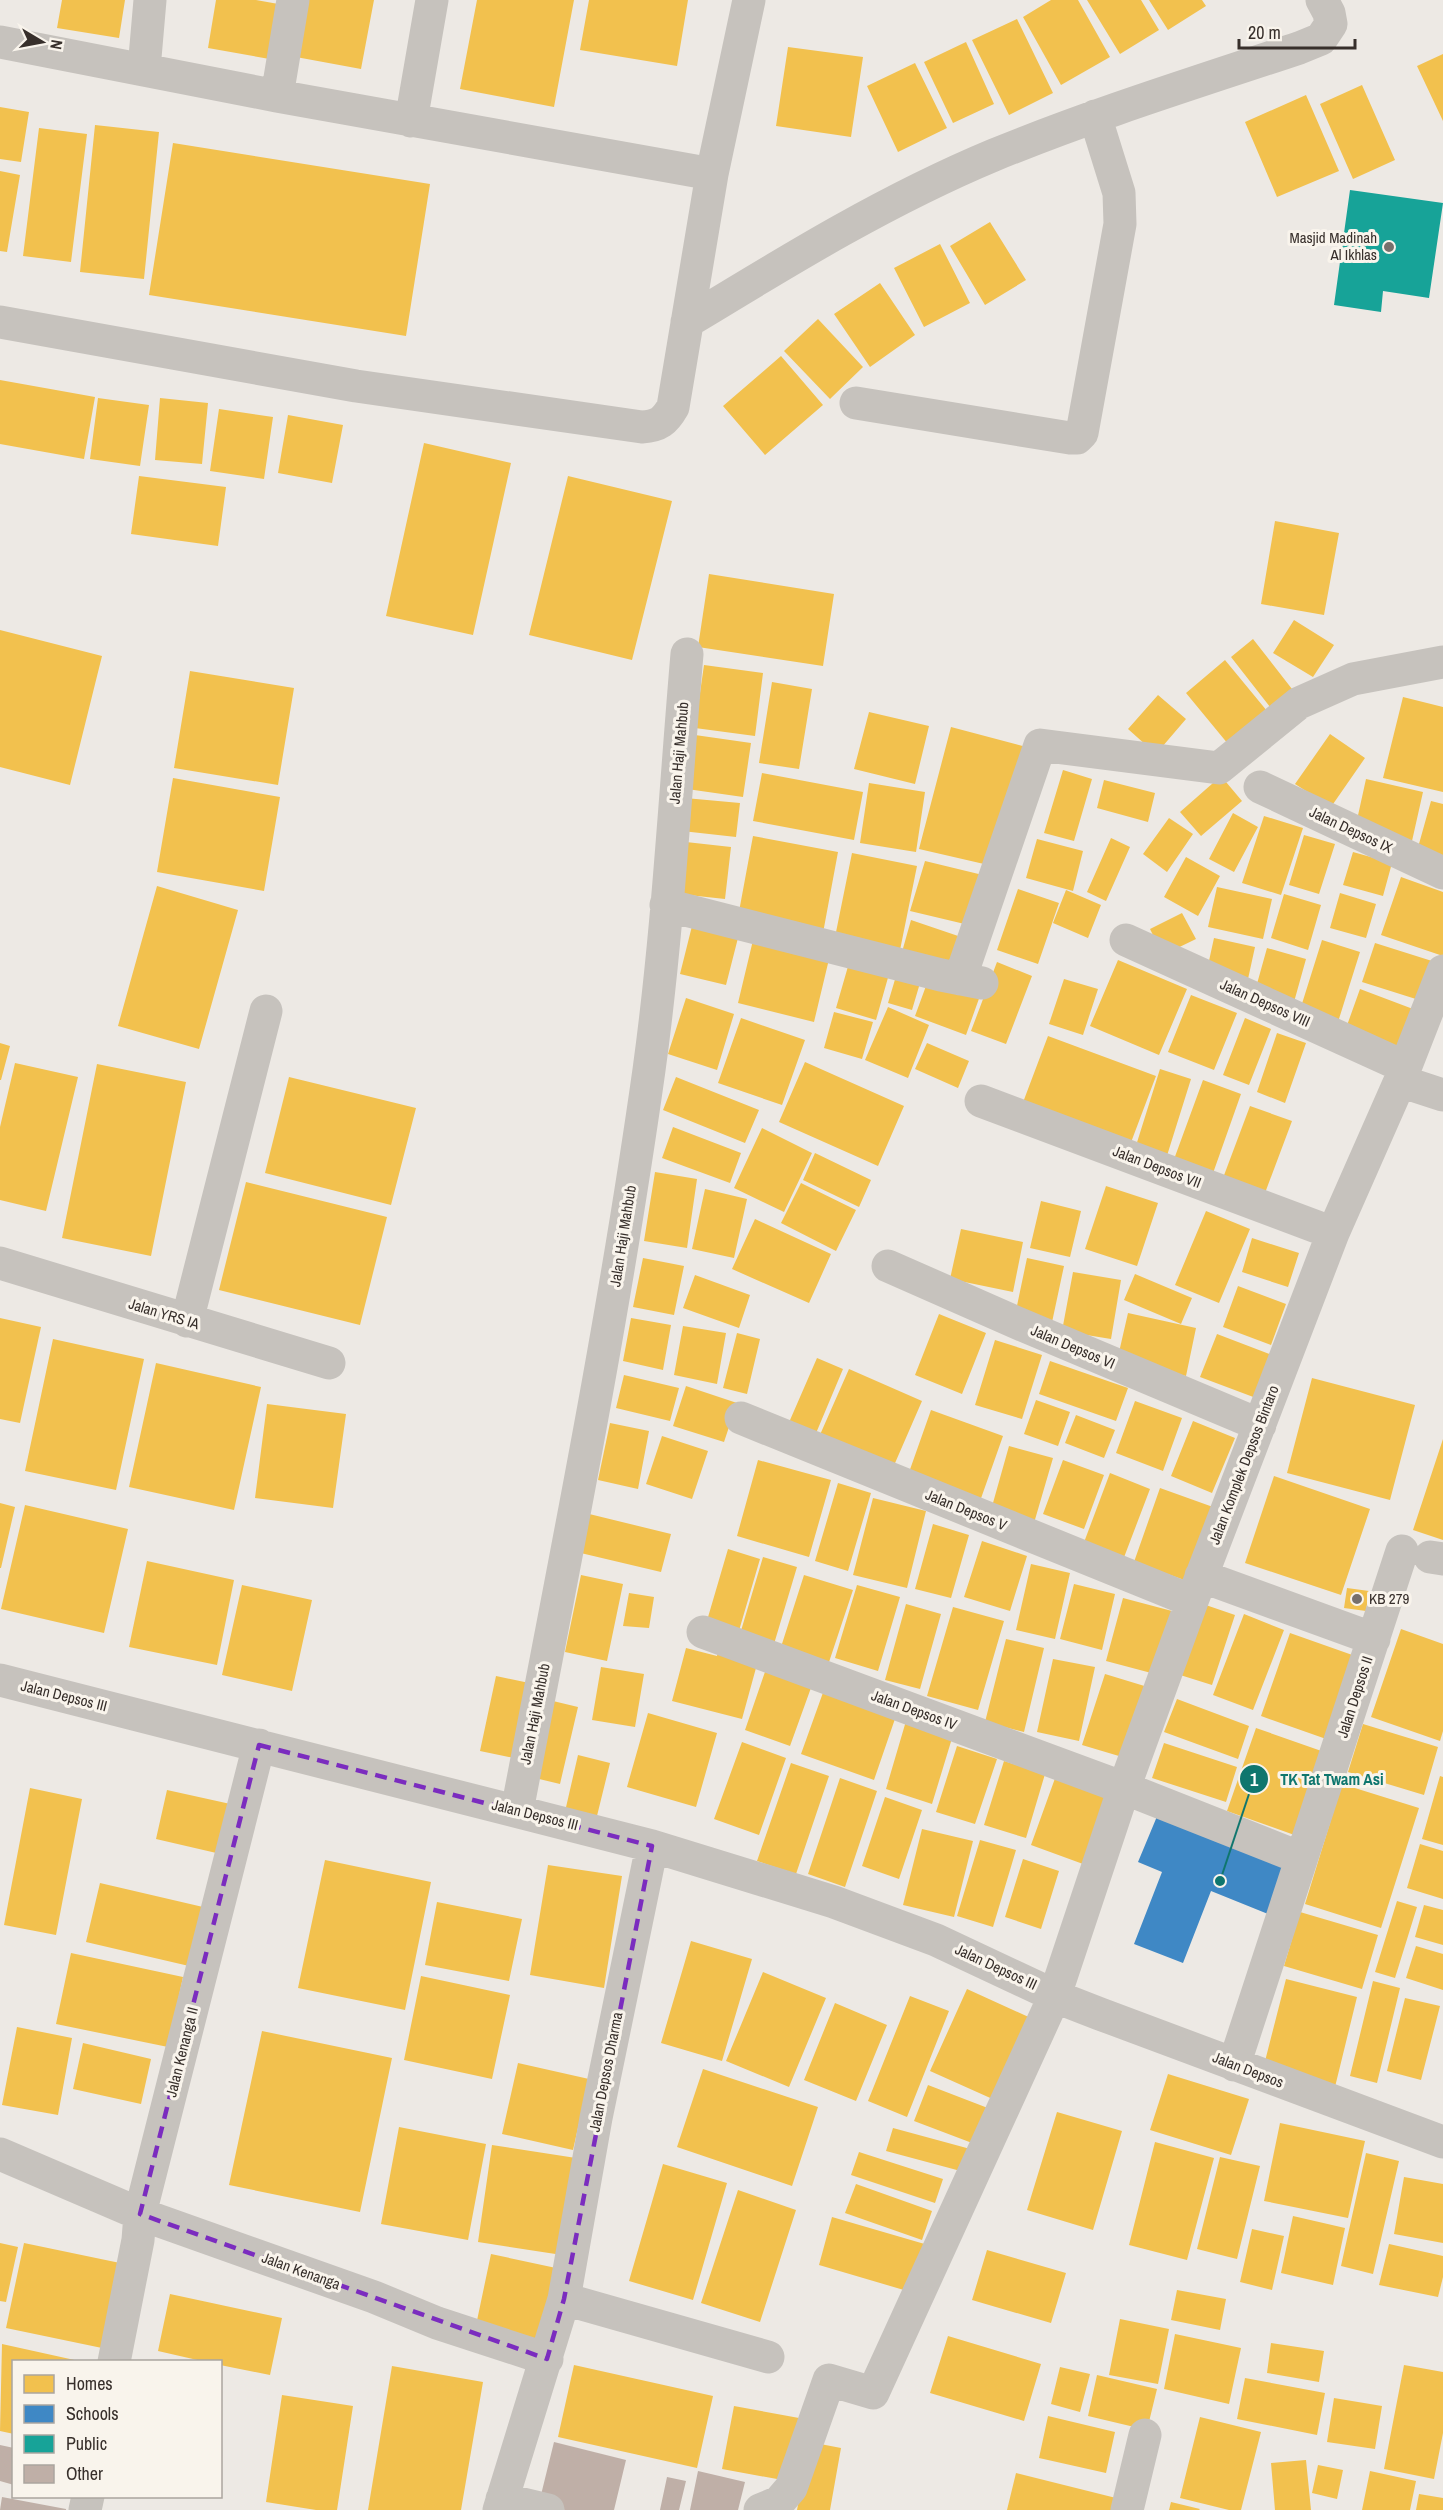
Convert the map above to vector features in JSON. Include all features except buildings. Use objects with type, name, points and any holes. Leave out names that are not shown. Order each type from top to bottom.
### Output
[{"type":"street","points":[[144,69],[150,0]]},
{"type":"street","points":[[276,96],[293,0]]},
{"type":"street","points":[[411,121],[432,0]]},
{"type":"street","points":[[0,322],[356,386],[654,427],[666,420],[672,407],[712,174],[749,0]]},
{"type":"street","points":[[687,322],[868,215],[993,156],[1095,116],[1322,39],[1331,24],[1329,13],[1322,0]]},
{"type":"street","points":[[0,42],[276,96],[712,174]]},
{"type":"street","points":[[856,403],[1070,438],[1077,438],[1082,433],[1120,224],[1119,194],[1095,116]]},
{"type":"street","name":"Jalan Haji Mahbub","points":[[517,1811],[616,1279],[649,1066],[666,905],[687,654]]},
{"type":"street","points":[[666,905],[971,981],[1040,745],[1220,768],[1299,703],[1353,679],[1443,662]]},
{"type":"street","name":"Jalan Depsos IX","points":[[1260,787],[1443,873]]},
{"type":"street","name":"Jalan Depsos VIII","points":[[1126,940],[1443,1095]]},
{"type":"street","name":"Jalan Komplek Depsos Bintaro","points":[[759,2510],[779,2502],[791,2488],[829,2380],[873,2393],[1060,1981],[1124,1788],[1196,1588],[1333,1233],[1402,1074],[1443,971]]},
{"type":"street","points":[[187,1321],[266,1011]]},
{"type":"street","name":"Jalan Depsos VII","points":[[981,1101],[1333,1233]]},
{"type":"street","name":"Jalan YRS IA","points":[[0,1263],[328,1363]]},
{"type":"street","name":"Jalan Depsos VI","points":[[888,1266],[1260,1425]]},
{"type":"street","name":"Jalan Depsos V","points":[[741,1418],[1196,1588]]},
{"type":"street","name":"Jalan Depsos II","points":[[1234,2065],[1374,1639],[1425,1556]]},
{"type":"street","name":"Jalan Depsos II","points":[[1196,1588],[1374,1639]]},
{"type":"street","name":"Jalan Depsos IV","points":[[703,1632],[1124,1788]]},
{"type":"street","name":"Jalan Depsos III","points":[[0,1680],[652,1846],[834,1902],[936,1940],[1060,1981]]},
{"type":"street","name":"Jalan Kenanga II","points":[[114,2360],[138,2240],[140,2214],[259,1745]]},
{"type":"street","points":[[1124,1788],[1302,1858]]},
{"type":"street","name":"Jalan Depsos Dharma","points":[[564,2299],[596,2118],[652,1846]]},
{"type":"street","name":"Jalan Depsos","points":[[1060,1981],[1234,2065],[1443,2142]]},
{"type":"street","name":"Jalan Kenanga","points":[[0,2154],[140,2214],[374,2297],[437,2323],[547,2359]]},
{"type":"street","points":[[548,2510],[501,2504],[564,2299],[768,2357]]},
{"type":"street","points":[[1127,2510],[1145,2435]]},
{"type":"highlighted area","points":[[259,1745],[652,1846],[564,2299],[547,2359],[140,2214]]},
{"type":"place","name":"Masjid Madinah Al Ikhlas","points":[[1389,247]]},
{"type":"place","name":"KB 279","points":[[1357,1599]]},
{"type":"place","name":"TK Tat Twam Asi","points":[[1220,1881]]}]
